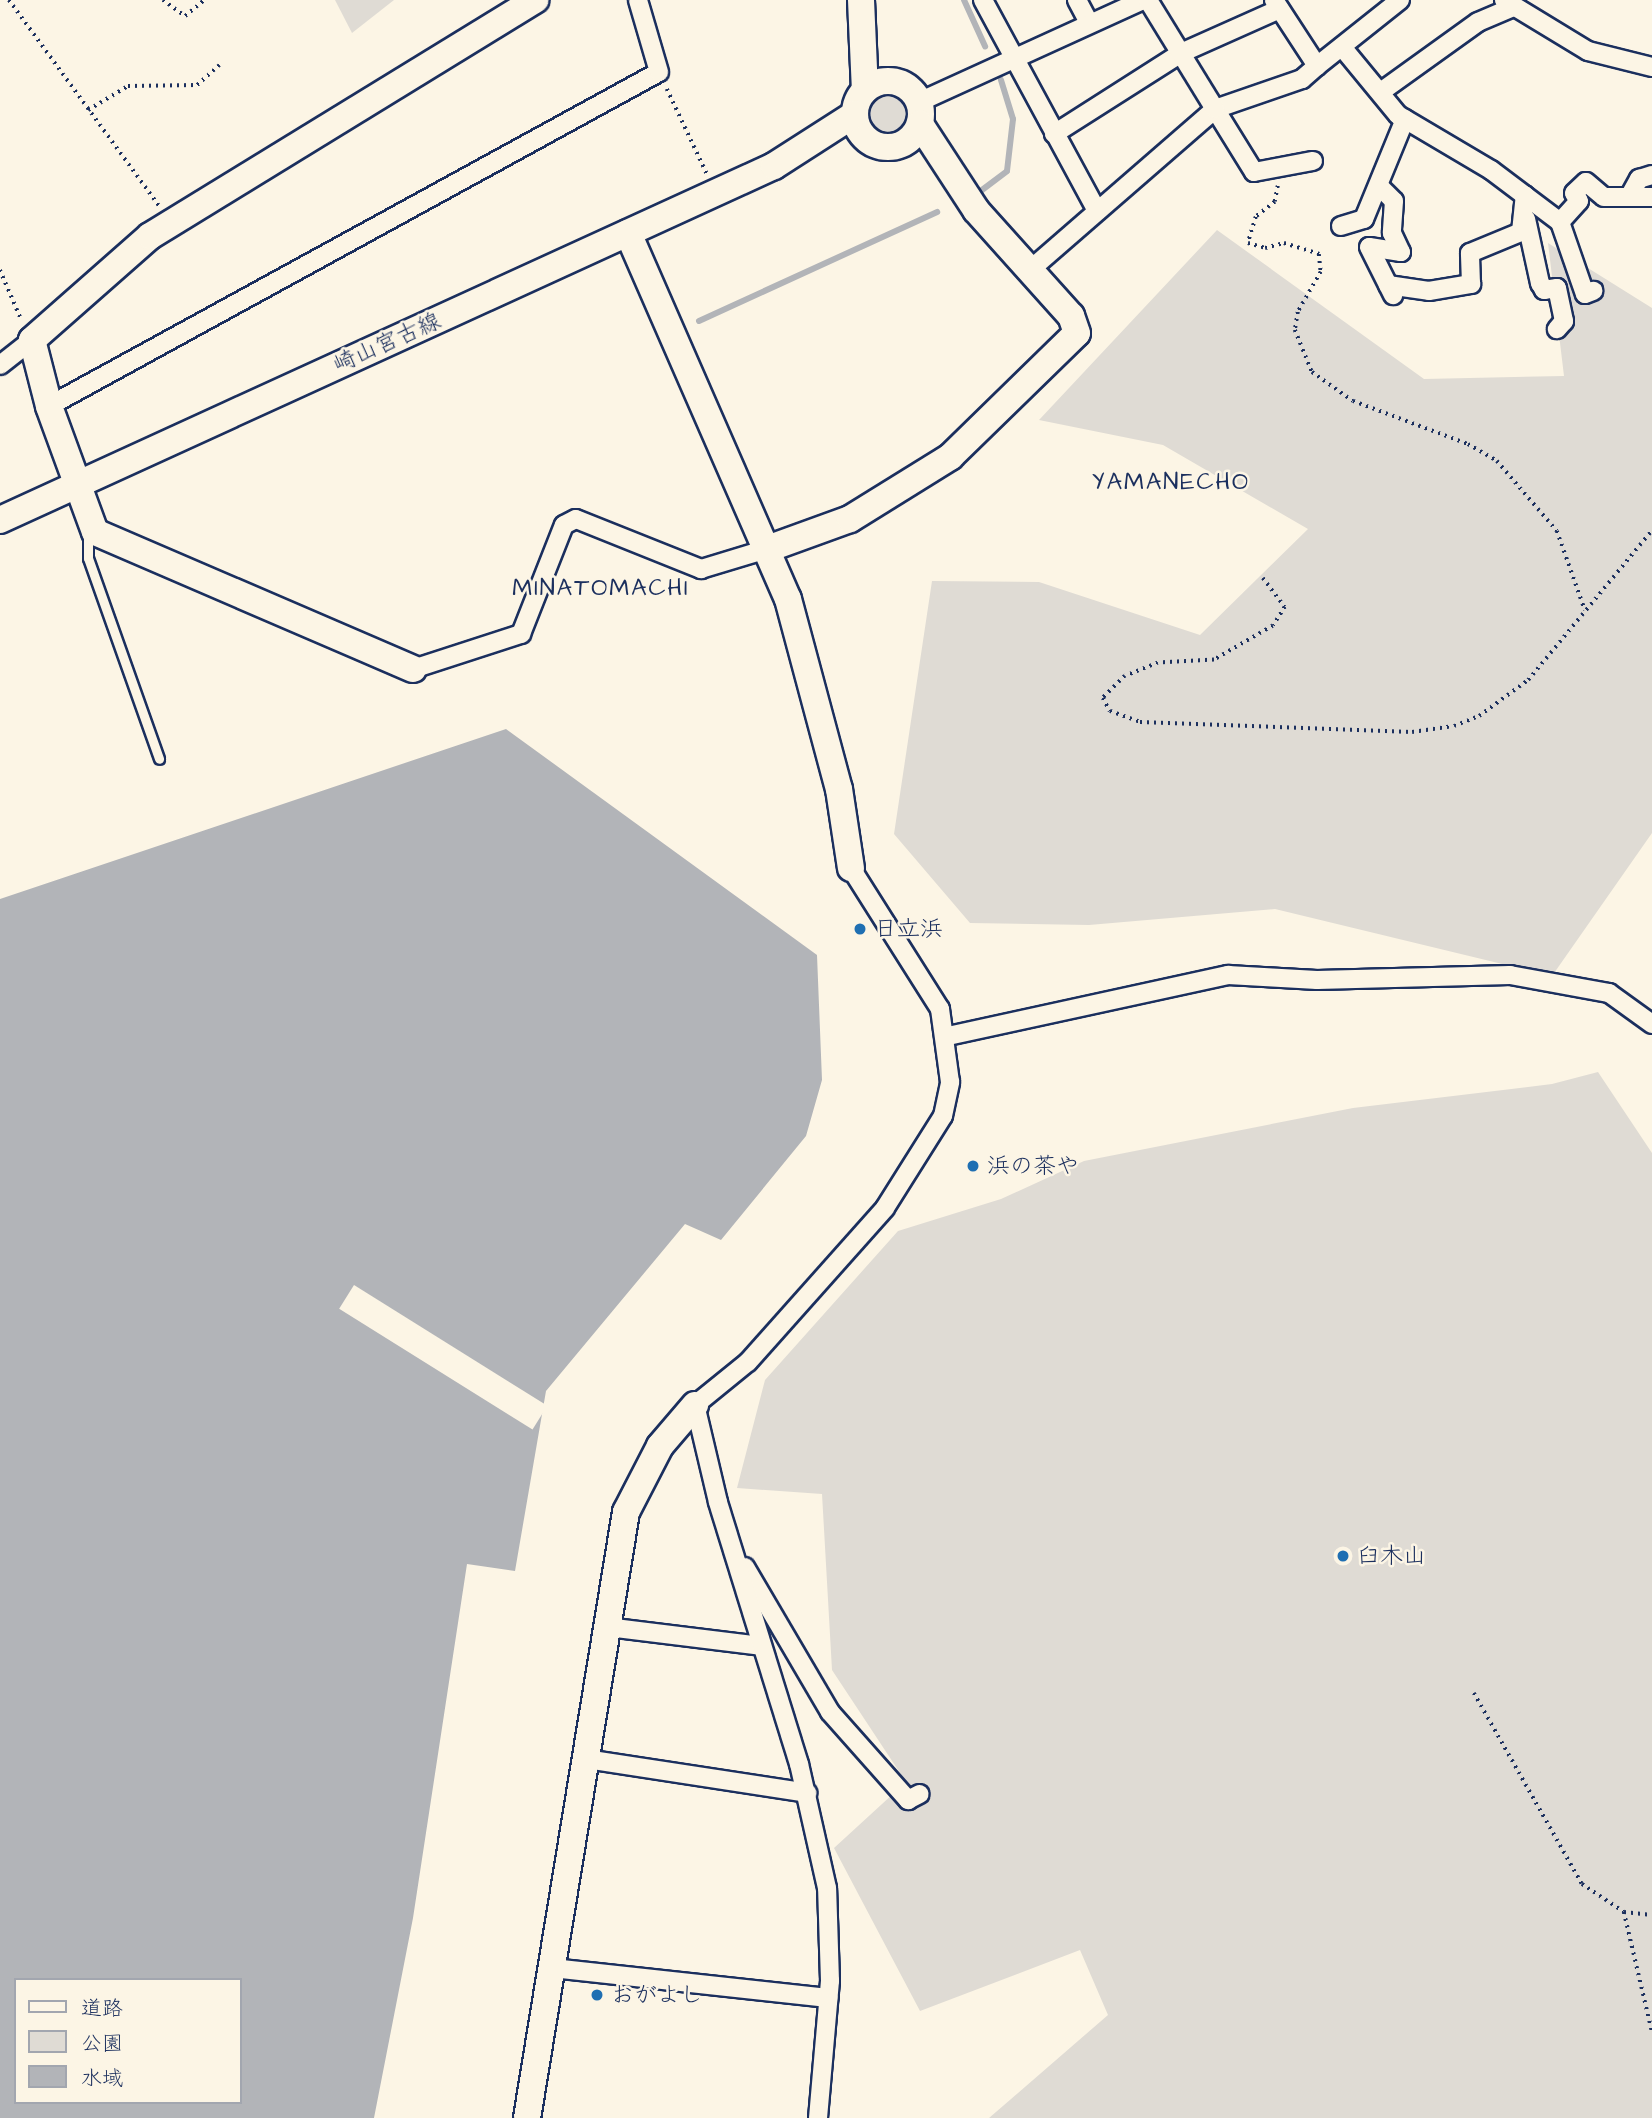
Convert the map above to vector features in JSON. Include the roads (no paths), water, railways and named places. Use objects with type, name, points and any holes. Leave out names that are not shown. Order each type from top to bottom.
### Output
[{"type":"street","points":[[0,365],[172,221],[535,0]]},
{"type":"street","points":[[49,406],[659,72],[638,0]]},
{"type":"street","points":[[860,0],[869,69],[860,102],[869,141]]},
{"type":"street","points":[[866,0],[893,82],[919,113],[976,210]]},
{"type":"street","points":[[983,0],[1012,59],[1097,211]]},
{"type":"street","points":[[1077,0],[1089,23]]},
{"type":"street","points":[[34,337],[49,406],[88,523],[413,669],[520,634],[565,525],[576,519],[701,569],[850,519],[950,457],[1073,339],[1076,323],[976,210],[899,146],[919,113],[1012,59],[1143,0]]},
{"type":"street","points":[[1149,0],[1254,173],[1279,172],[1313,161]]},
{"type":"street","points":[[1030,270],[1215,109],[1302,79],[1400,0]]},
{"type":"street","points":[[1054,134],[1181,52],[1277,4],[1317,66]]},
{"type":"street","points":[[1382,91],[1479,22],[1509,4],[1588,51],[1652,67]]},
{"type":"street","points":[[1342,47],[1405,119],[1525,195],[1560,222],[1585,294],[1593,291]]},
{"type":"street","name":"崎山宮古線","points":[[774,166],[860,102],[893,82]]},
{"type":"street","points":[[1341,226],[1364,219],[1405,119]]},
{"type":"street","name":"崎山宮古線","points":[[0,520],[774,166],[869,141],[899,146]]},
{"type":"street","points":[[1629,197],[1639,179],[1652,175]]},
{"type":"street","points":[[1560,222],[1579,201],[1574,193],[1586,182],[1595,195],[1652,197]]},
{"type":"street","points":[[1379,186],[1394,201],[1392,233],[1401,252],[1369,247],[1391,292],[1429,292],[1471,284],[1469,253],[1521,232],[1525,219]]},
{"type":"street","points":[[1525,195],[1525,219],[1540,283],[1545,290],[1557,288],[1564,321],[1557,329]]},
{"type":"street","points":[[527,2118],[626,1512],[660,1446],[695,1405],[748,1362],[885,1208],[943,1116],[950,1082],[948,1036],[940,1009],[851,868],[839,789],[769,548],[628,233]]},
{"type":"street","points":[[948,1036],[1228,975],[1317,981],[1510,975],[1609,993],[1652,1024]]},
{"type":"street","points":[[695,1405],[731,1543],[807,1793],[827,1888],[828,1998],[818,2118]]},
{"type":"street","points":[[731,1543],[830,1712],[908,1800],[920,1794]]},
{"type":"street","points":[[607,1627],[762,1646]]},
{"type":"street","points":[[586,1759],[807,1793]]},
{"type":"street","points":[[552,1968],[828,1998]]},
{"type":"lane","points":[[88,523],[88,558],[159,759]]},
{"type":"water","points":[[506,729],[817,955],[822,1080],[806,1136],[721,1240],[685,1224],[546,1391],[515,1571],[467,1564],[413,1918],[374,2118],[0,2118],[0,899]]},
{"type":"waterway","points":[[964,0],[985,46]]},
{"type":"waterway","points":[[982,190],[1007,171],[1013,119],[1001,80]]},
{"type":"waterway","points":[[699,321],[937,212]]},
{"type":"place","name":"日立浜","points":[[860,929]]},
{"type":"place","name":"浜の茶や","points":[[973,1166]]},
{"type":"place","name":"臼木山","points":[[1343,1556]]},
{"type":"place","name":"おがよし","points":[[597,1995]]},
{"type":"district","name":"YAMANECHO","points":[[1171,483]]},
{"type":"district","name":"MINATOMACHI","points":[[601,589]]}]
